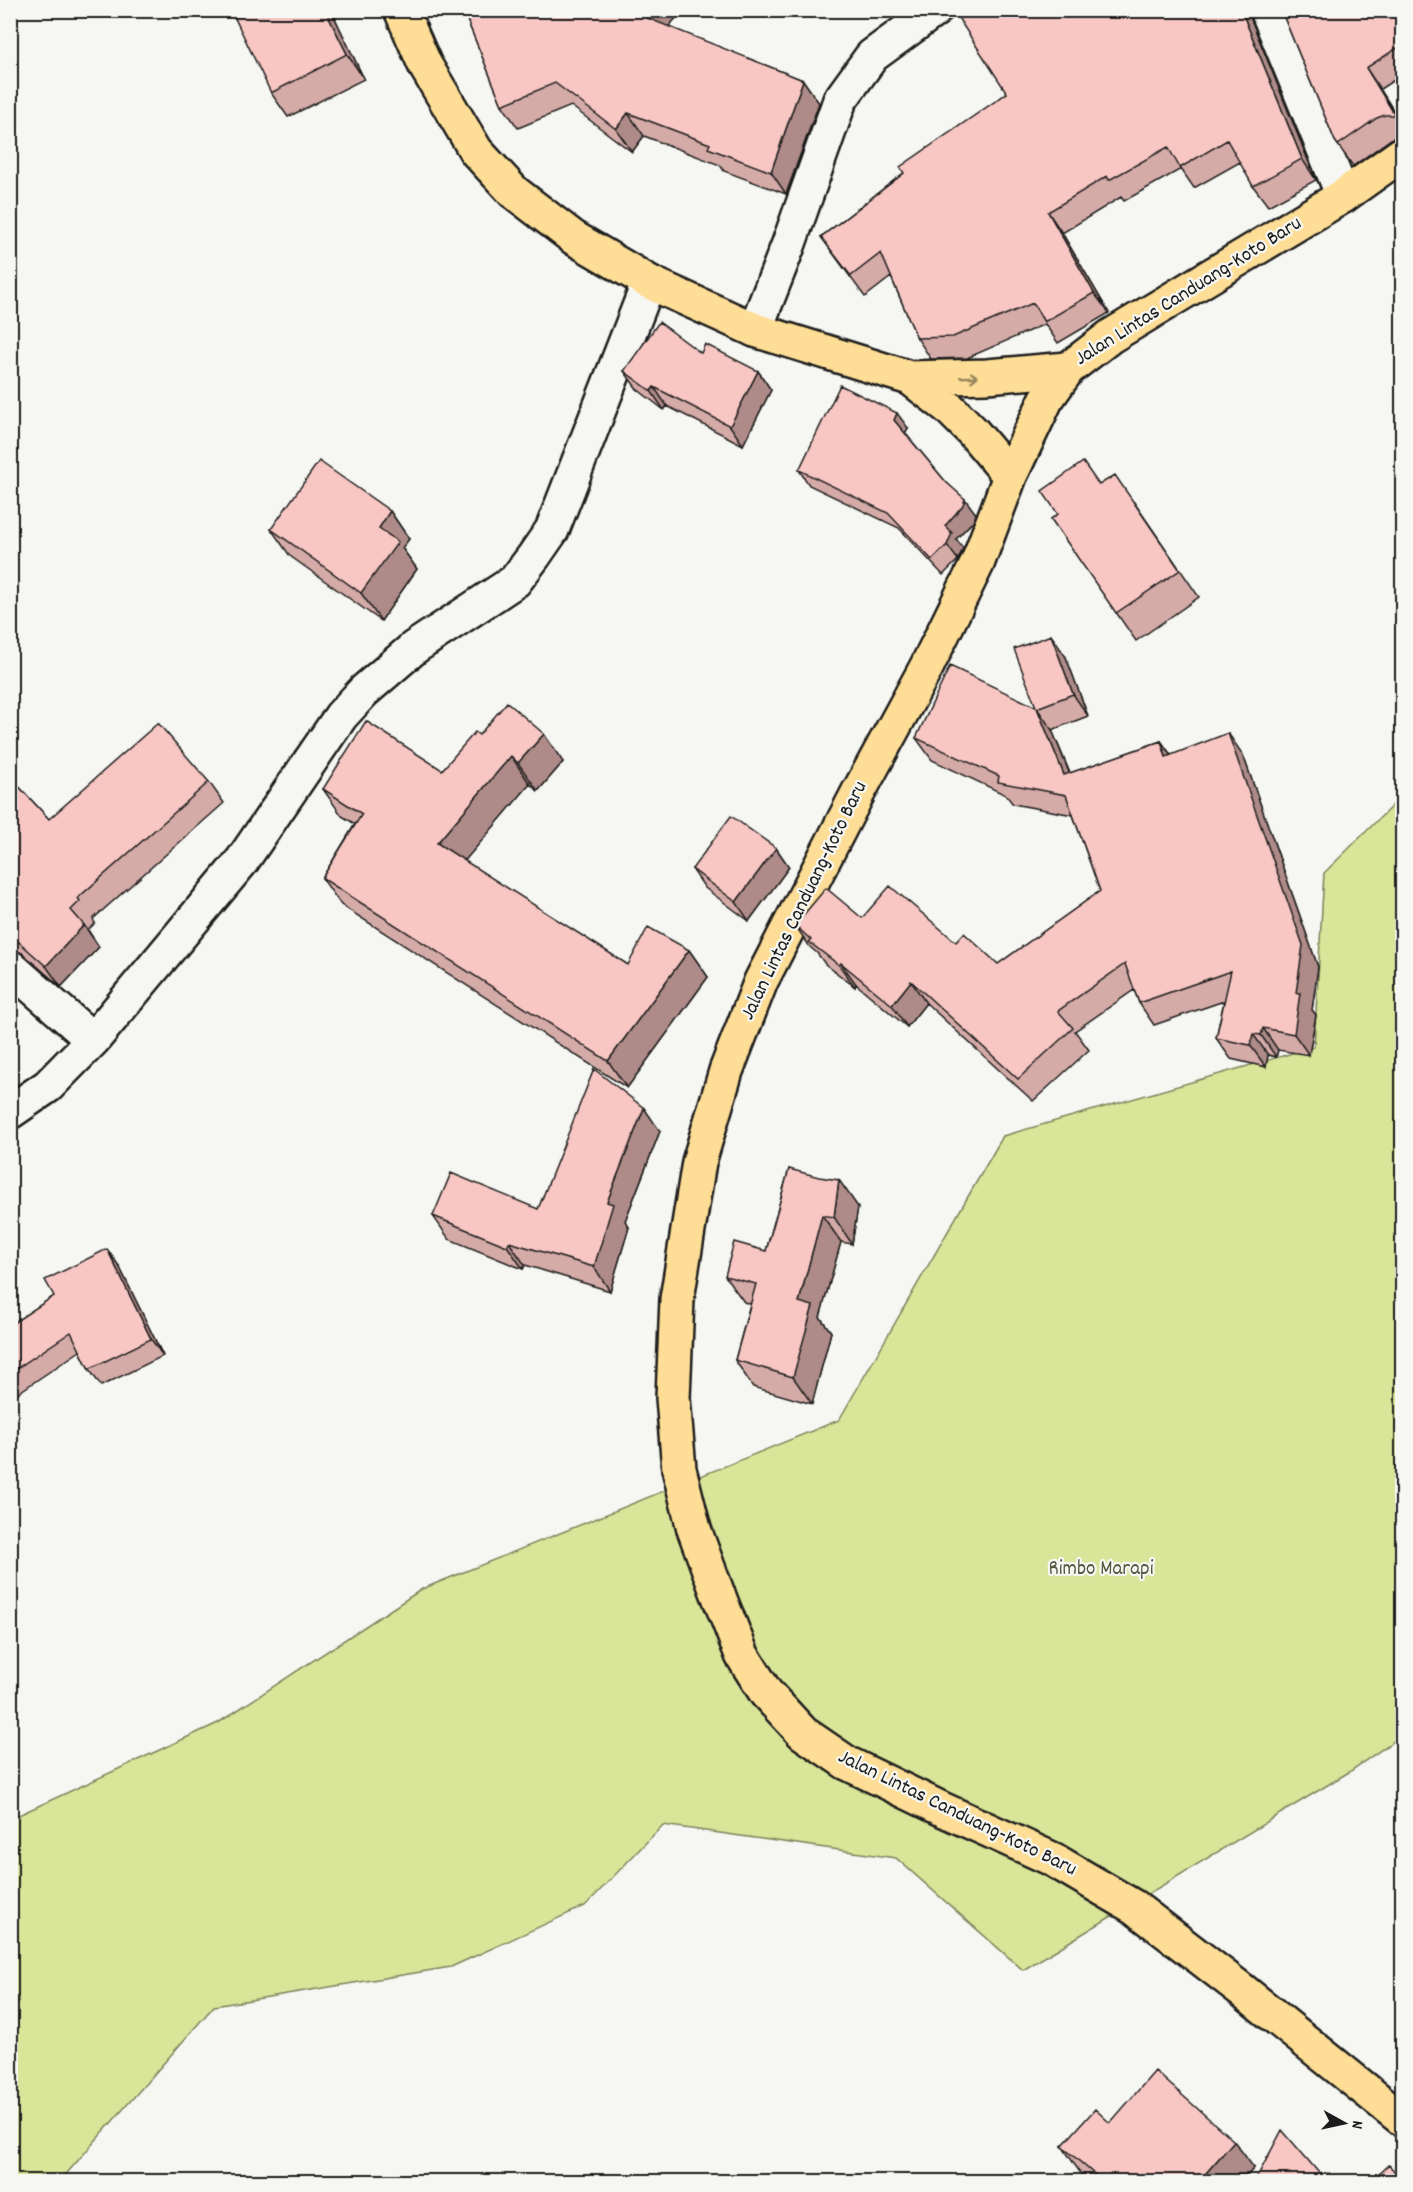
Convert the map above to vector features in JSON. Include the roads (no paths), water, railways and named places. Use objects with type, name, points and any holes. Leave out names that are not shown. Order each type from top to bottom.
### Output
[{"type":"main road","points":[[401,10],[425,65],[476,151],[514,192],[574,238],[649,282],[755,330],[910,378],[987,376],[1068,369]]},
{"type":"main road","name":"Jalan Lintas Canduang-Koto Baru","points":[[1402,154],[1343,196],[1110,336],[1068,369],[1047,400],[1010,476],[977,564],[926,668],[858,793],[761,981],[726,1071],[699,1162],[677,1299],[673,1398],[679,1469],[694,1529],[716,1589],[742,1655],[766,1693],[803,1733],[847,1763],[1052,1859],[1134,1907],[1242,1990],[1402,2119]]},
{"type":"main road","points":[[910,378],[949,408],[974,432],[1010,476]]},
{"type":"street","points":[[755,330],[788,246],[840,100],[872,56],[935,10]]},
{"type":"street","points":[[1267,10],[1343,196]]},
{"type":"street","points":[[10,1112],[48,1086],[93,1040],[242,861],[341,716],[364,691],[415,647],[515,581],[552,530],[649,282]]},
{"type":"street","points":[[10,967],[93,1040]]},
{"type":"park label","name":"Rimbo Marapi","points":[[1101,1570]]}]
